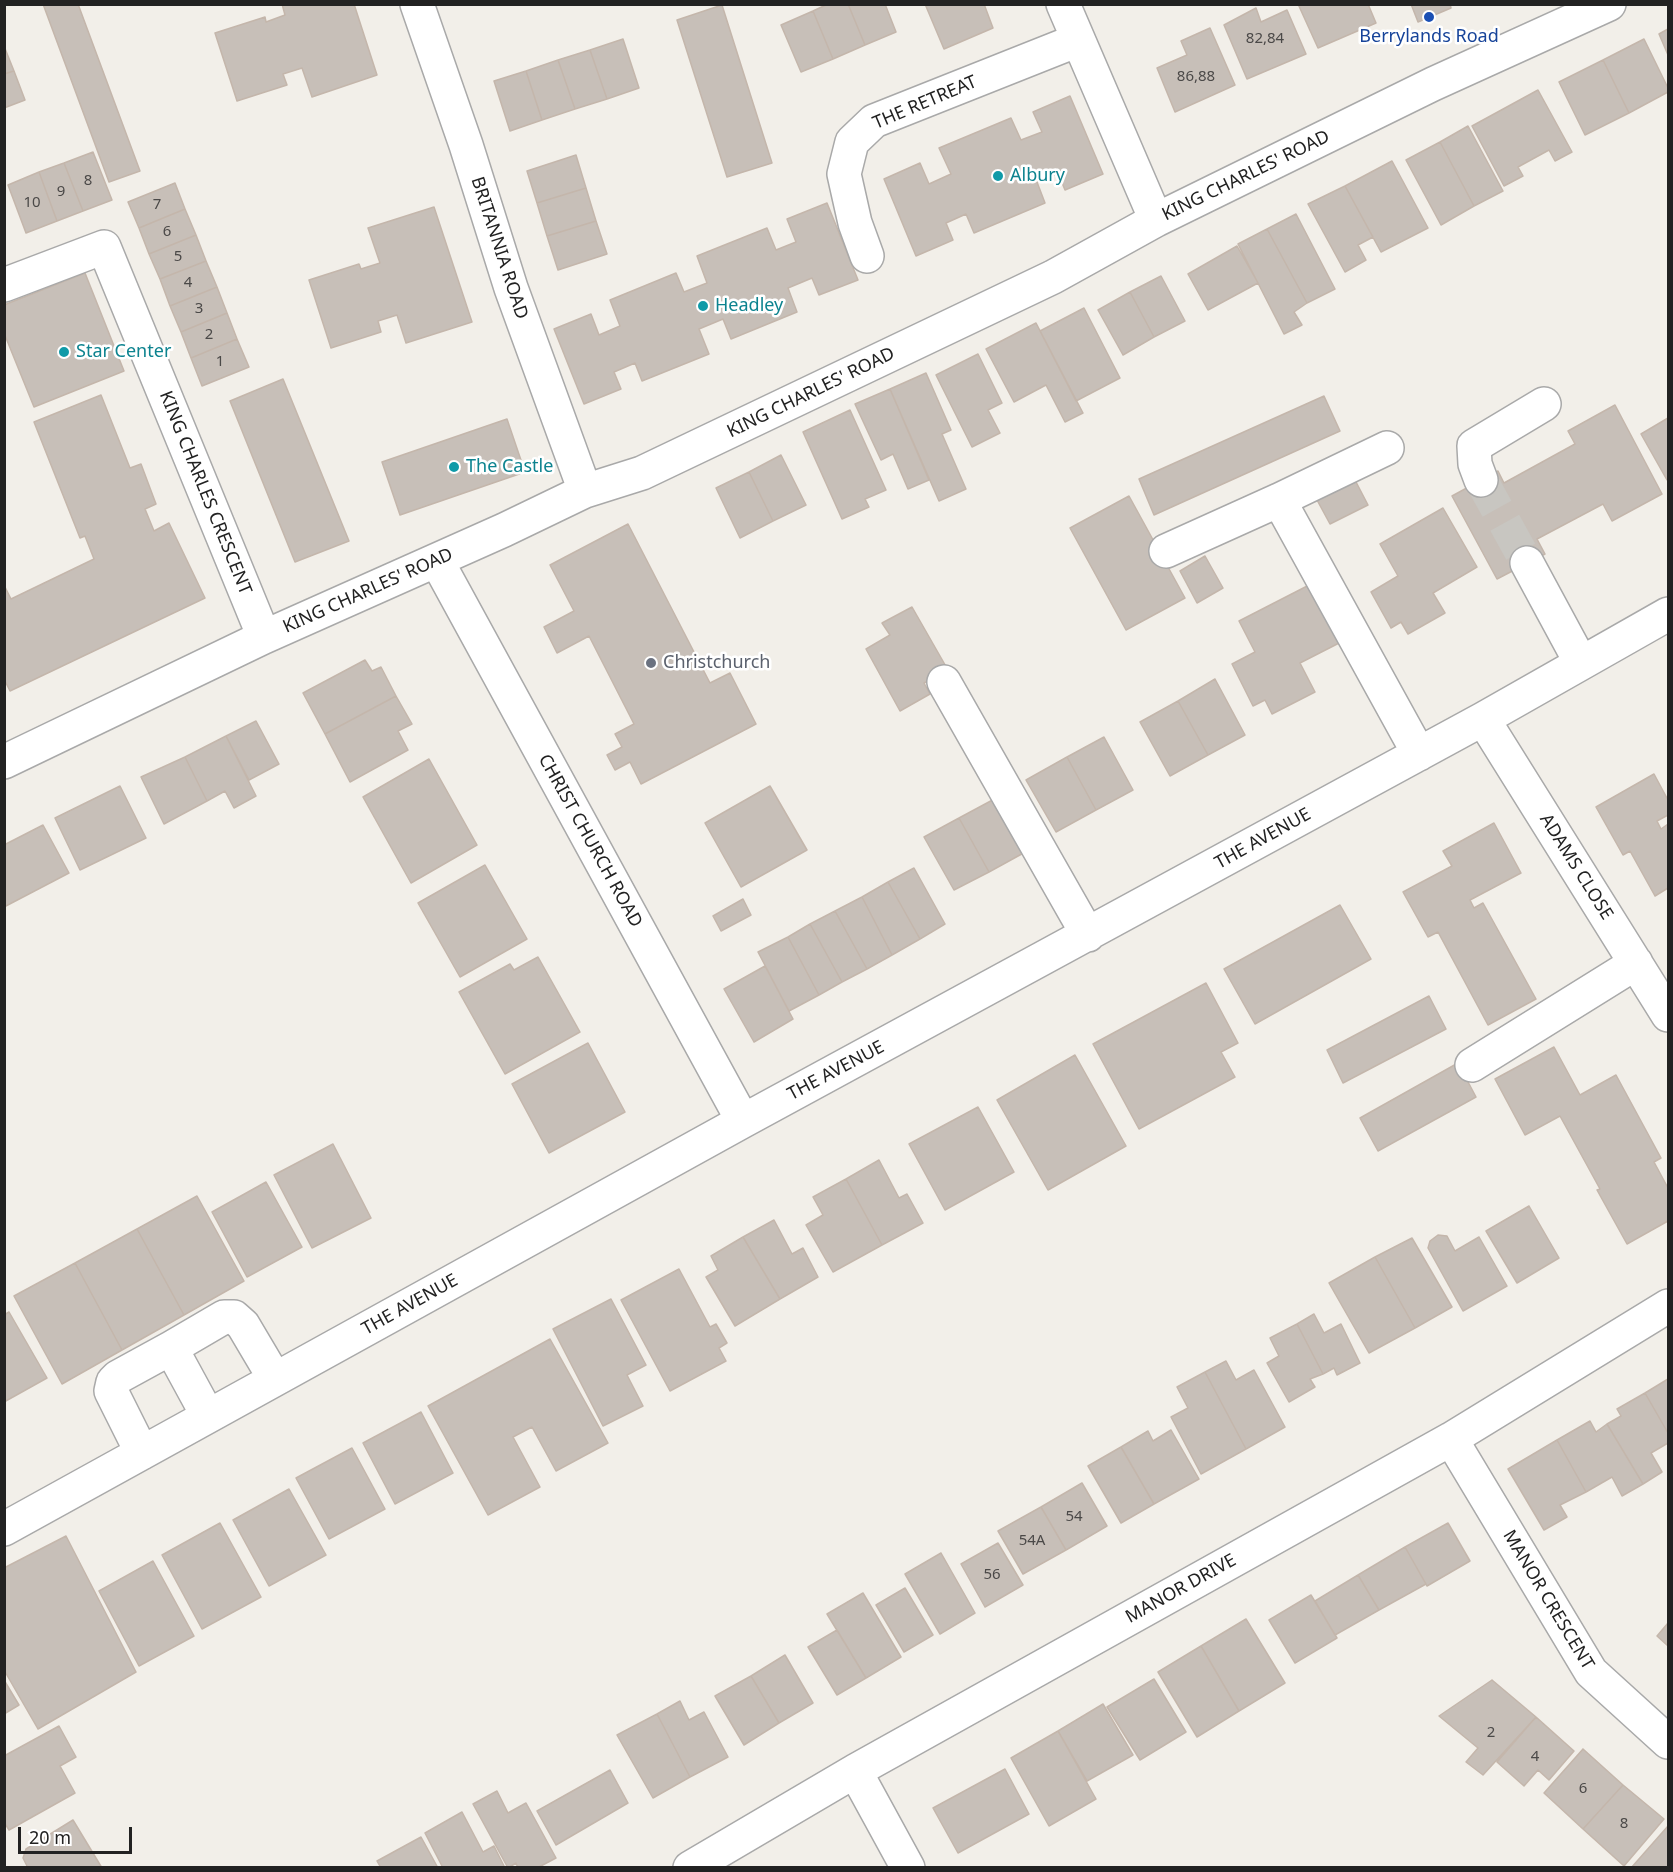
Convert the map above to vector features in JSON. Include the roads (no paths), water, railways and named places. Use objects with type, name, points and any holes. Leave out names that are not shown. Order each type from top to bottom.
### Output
[{"type":"street","name":"BRITANNIA ROAD","points":[[417,4],[466,145],[511,288],[585,491]]},
{"type":"street","points":[[1063,4],[1156,220]]},
{"type":"street","name":"KING CHARLES' ROAD","points":[[4,762],[264,637],[437,561],[585,491],[642,473],[664,463],[1053,277],[1156,220],[1433,84],[1609,4]]},
{"type":"street","name":"THE RETREAT","points":[[867,256],[855,223],[844,174],[852,142],[874,121],[1078,39]]},
{"type":"street","name":"KING CHARLES CRESCENT","points":[[5,283],[104,247],[264,637]]},
{"type":"street","points":[[1481,480],[1475,464],[1474,446],[1544,404]]},
{"type":"street","points":[[1167,551],[1387,448]]},
{"type":"street","points":[[1279,500],[1419,754]]},
{"type":"street","name":"CHRIST CHURCH ROAD","points":[[437,561],[743,1121]]},
{"type":"street","points":[[1527,563],[1581,663]]},
{"type":"street","name":"THE AVENUE","points":[[4,1529],[743,1121],[1483,719],[1668,614]]},
{"type":"street","points":[[944,682],[1088,935]]},
{"type":"street","name":"ADAMS CLOSE","points":[[1483,719],[1668,1015]]},
{"type":"street","points":[[1472,1065],[1636,963]]},
{"type":"street","name":"MANOR DRIVE","points":[[690,1868],[855,1771],[1450,1439],[1668,1306]]},
{"type":"street","points":[[142,1453],[111,1391],[113,1382],[224,1317],[234,1317],[251,1335],[275,1379]]},
{"type":"street","points":[[171,1348],[208,1416]]},
{"type":"street","name":"MANOR CRESCENT","points":[[1450,1439],[1591,1672],[1668,1742]]},
{"type":"street","points":[[855,1771],[908,1868]]},
{"type":"tunnel","points":[[1481,480],[1527,563]]},
{"type":"place","name":"Berrylands Road","points":[[1429,17]]},
{"type":"place","name":"Albury","points":[[998,176]]},
{"type":"place","name":"Headley","points":[[703,306]]},
{"type":"place","name":"Star Center","points":[[64,352]]},
{"type":"place","name":"The Castle","points":[[454,467]]},
{"type":"place","name":"Christchurch","points":[[651,663]]}]
